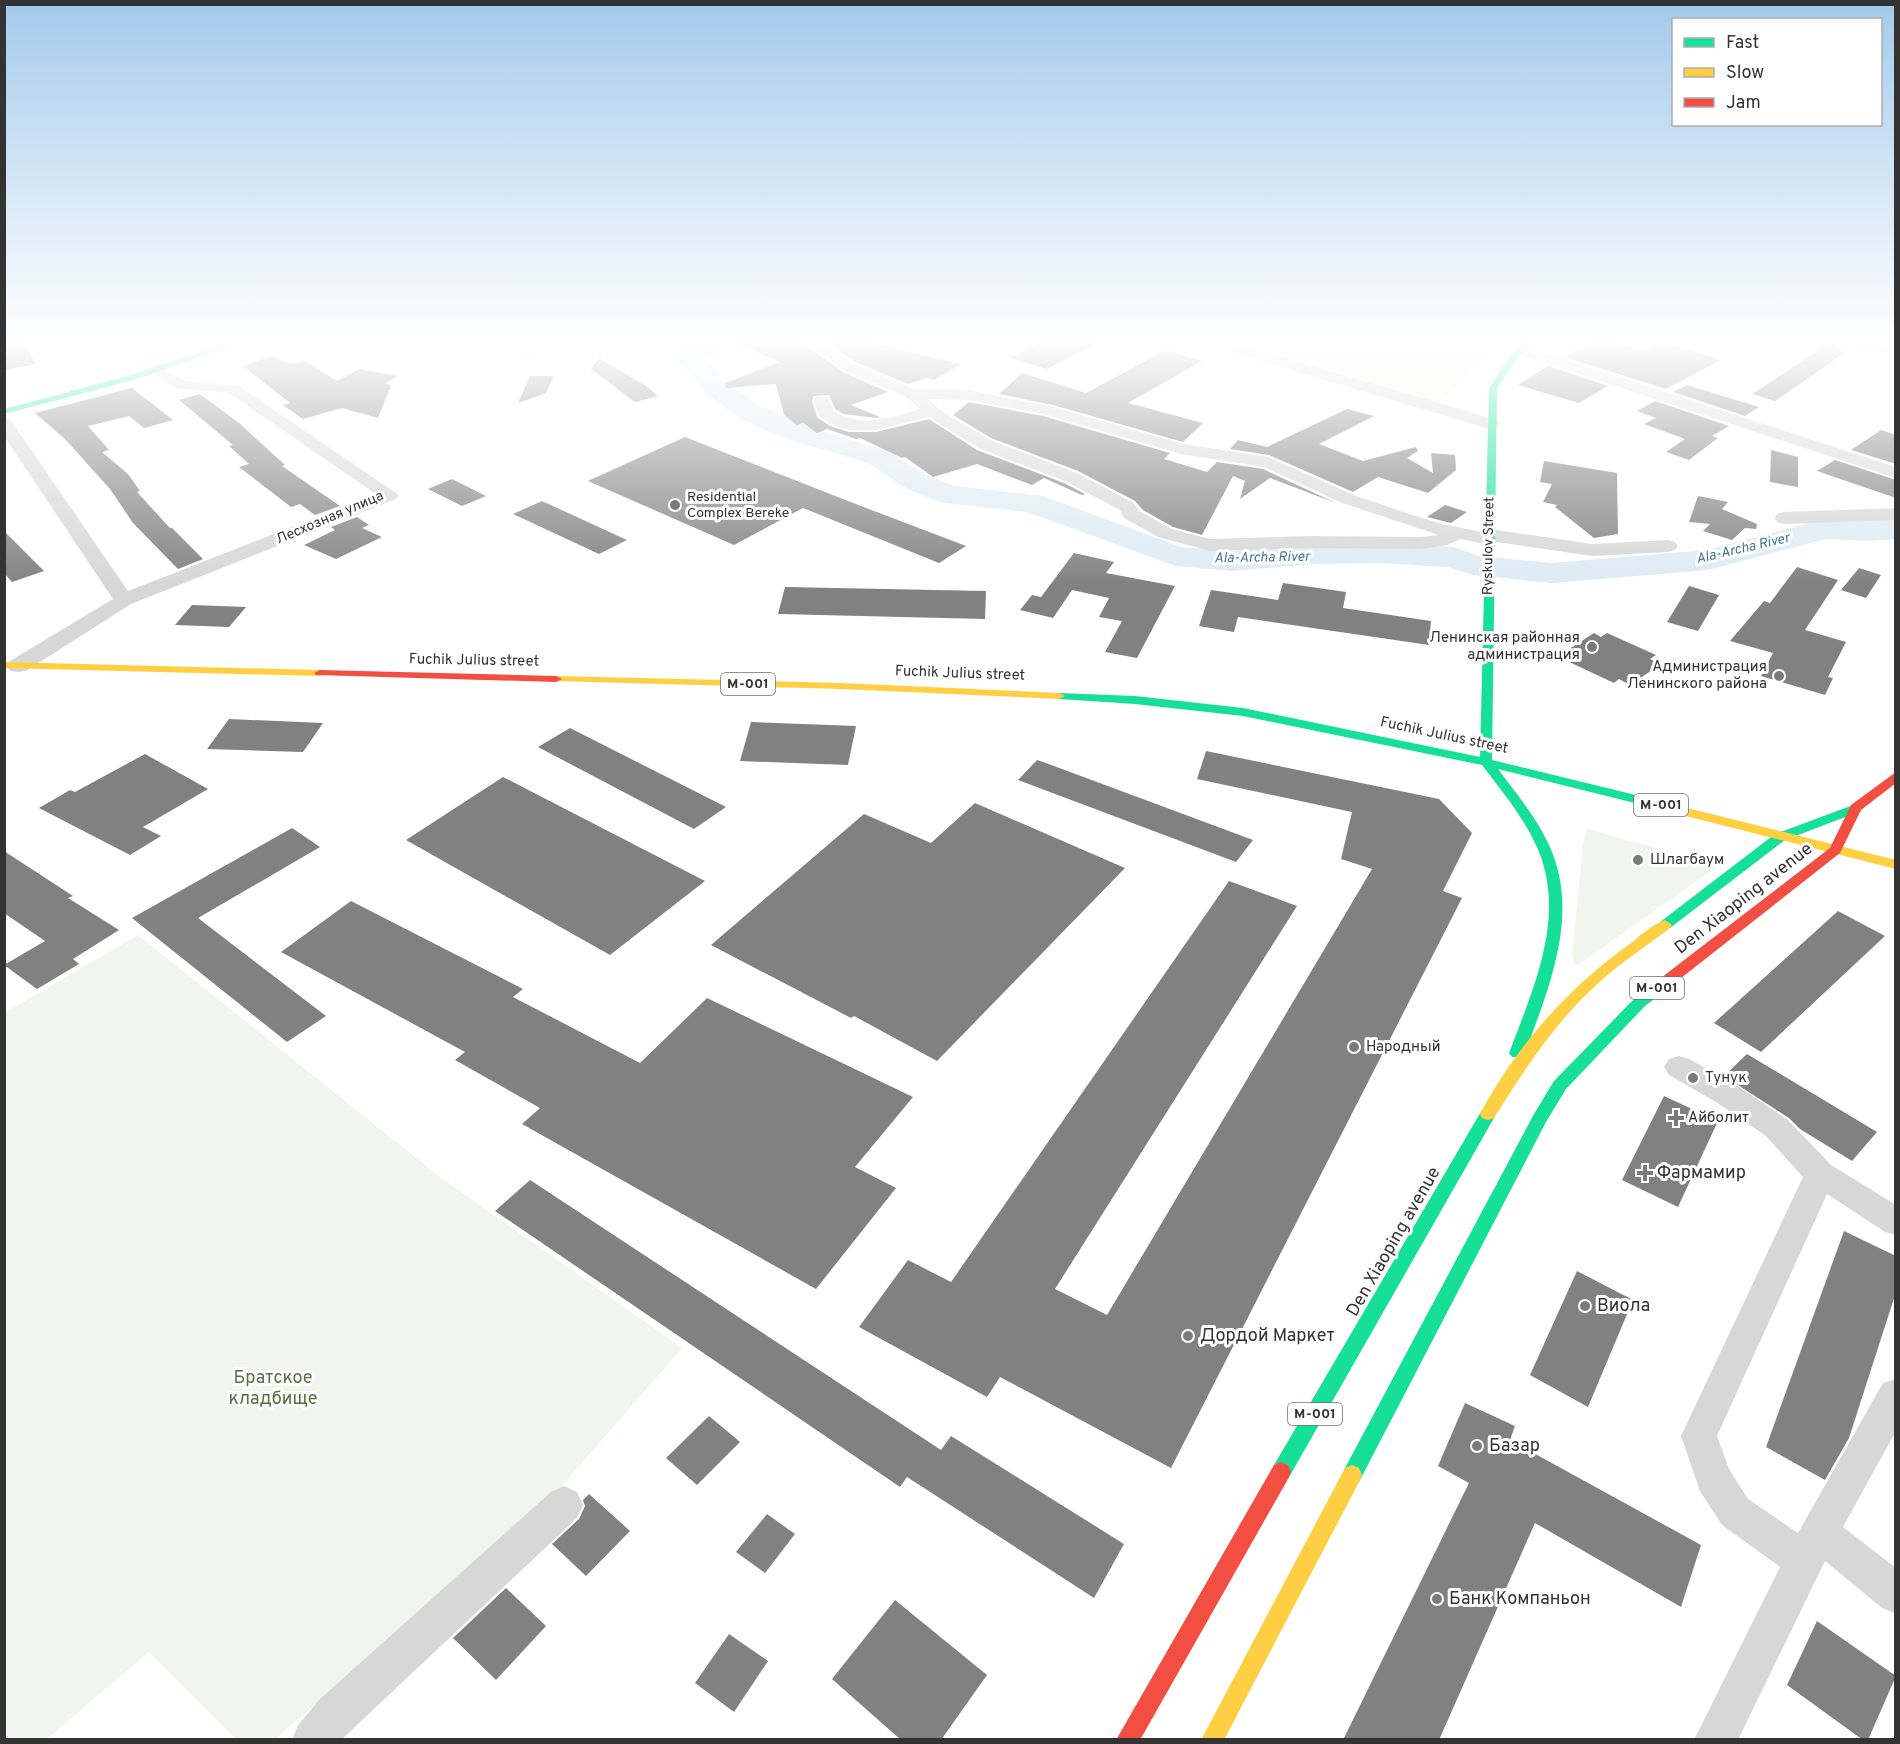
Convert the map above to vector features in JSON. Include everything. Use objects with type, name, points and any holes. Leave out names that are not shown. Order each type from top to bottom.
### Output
[{"type":"main road","name":"Ryskulov Street","points":[[1486,762],[1492,424]]},
{"type":"main road","name":"Fuchik Julius street","points":[[11,665],[841,686],[1106,698],[1244,712],[1486,762],[1896,865]]},
{"type":"main road","points":[[1486,762],[1530,824],[1552,869],[1556,889],[1553,935],[1542,982],[1504,1088]]},
{"type":"main road","points":[[1835,850],[1856,808],[1896,776]]},
{"type":"main road","name":"Den Xiaoping avenue","points":[[1126,1740],[1504,1088],[1554,1021],[1589,983],[1780,837],[1856,808]]},
{"type":"main road","name":"Den Xiaoping avenue","points":[[1212,1740],[1540,1118],[1560,1085],[1640,1002],[1835,850]]},
{"type":"street","points":[[4,423],[124,600],[105,615],[11,665]]},
{"type":"street","name":"Лесхозная улица","points":[[124,600],[390,495],[285,423]]},
{"type":"street","points":[[844,423],[882,423]]},
{"type":"street","points":[[951,423],[984,444],[1071,477],[1128,507],[1131,514],[1165,533],[1210,545],[1310,542],[1421,543],[1447,539],[1458,533]]},
{"type":"street","points":[[1099,423],[1181,449],[1268,462],[1348,499],[1399,517],[1489,541],[1548,542],[1592,550],[1668,546]]},
{"type":"street","points":[[1751,423],[1896,473]]},
{"type":"street","points":[[1784,518],[1896,514]]},
{"type":"street","points":[[1679,1067],[1727,1094],[1777,1128],[1820,1174],[1896,1222]]},
{"type":"street","points":[[1820,1174],[1699,1436],[1713,1478],[1735,1512],[1812,1546],[1896,1594]]},
{"type":"street","points":[[1715,1740],[1812,1546],[1896,1395]]},
{"type":"street","points":[[313,1740],[335,1714],[564,1505]]},
{"type":"green space","points":[[1587,829],[1719,865],[1578,965],[1574,963],[1572,956],[1583,843]]},
{"type":"green space","name":"Братское кладбище","points":[[138,935],[440,1177],[682,1348],[533,1519],[275,1739],[236,1739],[149,1652],[47,1739],[5,1739],[4,1013]]},
{"type":"building","points":[[47,423],[99,423],[88,426],[109,450],[102,452],[128,474],[140,491],[137,492],[203,559],[178,569],[133,523],[110,489],[65,439]]},
{"type":"building","points":[[138,423],[161,423],[144,428]]},
{"type":"building","points":[[207,423],[239,423],[285,465],[282,466],[340,506],[315,515],[300,504],[291,507],[239,467],[249,464],[229,446],[233,445]]},
{"type":"building","points":[[804,423],[826,423],[849,432],[876,432],[911,423],[936,423],[977,450],[1064,483],[1085,494],[1082,495],[1044,478],[1032,485],[977,464],[933,477],[905,457],[902,458],[860,438],[856,439],[827,429],[817,433]]},
{"type":"building","points":[[967,423],[1068,423],[1170,453],[1164,459],[1207,472],[1217,462],[1263,469],[1336,503],[1270,478],[1240,499],[1245,481],[1233,476],[1202,535],[1173,527],[1143,510],[1135,501],[1078,471],[991,438]]},
{"type":"building","points":[[1118,423],[1203,423],[1183,442]]},
{"type":"building","points":[[1317,423],[1359,423],[1319,444],[1363,461],[1416,447],[1418,451],[1407,458],[1433,473],[1431,453],[1455,455],[1456,470],[1428,493],[1378,477],[1353,492],[1269,455],[1230,449],[1238,440],[1267,447]]},
{"type":"building","points":[[1721,423],[1729,426],[1712,436],[1718,438],[1689,460],[1666,452],[1685,439],[1644,424]]},
{"type":"building","points":[[1881,430],[1896,435],[1896,464],[1851,450]]},
{"type":"building","points":[[685,437],[966,546],[939,563],[803,508],[734,545],[588,481]]},
{"type":"building","points":[[1771,450],[1798,457],[1798,487],[1770,482]]},
{"type":"building","points":[[1835,460],[1896,480],[1896,498],[1817,471]]},
{"type":"building","points":[[1544,461],[1617,473],[1618,534],[1594,538],[1555,507],[1557,505],[1543,502],[1552,484],[1540,482]]},
{"type":"building","points":[[452,479],[486,496],[462,506],[428,489]]},
{"type":"building","points":[[1698,496],[1728,502],[1722,509],[1757,524],[1756,529],[1745,528],[1732,540],[1703,531],[1710,524],[1689,522]]},
{"type":"building","points":[[542,501],[627,540],[599,554],[513,514]]},
{"type":"building","points":[[1445,505],[1467,512],[1451,523],[1427,517]]},
{"type":"building","points":[[357,517],[369,525],[362,528],[382,537],[336,559],[304,545],[335,530],[331,527]]},
{"type":"building","points":[[4,531],[44,571],[12,582],[4,573]]},
{"type":"building","points":[[1074,553],[1114,562],[1106,573],[1175,586],[1137,658],[1105,652],[1122,621],[1099,617],[1109,598],[1072,590],[1053,618],[1020,610],[1032,595],[1041,597]]},
{"type":"building","points":[[1797,567],[1838,580],[1805,630],[1846,642],[1828,677],[1833,678],[1825,695],[1761,676],[1773,653],[1730,641],[1764,601],[1770,603]]},
{"type":"building","points":[[1859,568],[1881,575],[1866,598],[1841,590]]},
{"type":"building","points":[[1283,583],[1346,592],[1343,608],[1431,621],[1429,645],[1238,617],[1234,632],[1199,626],[1211,590],[1278,600]]},
{"type":"building","points":[[1689,586],[1719,595],[1698,631],[1667,622]]},
{"type":"building","points":[[785,587],[986,591],[985,619],[778,614]]},
{"type":"building","points":[[192,605],[246,607],[229,627],[175,625]]},
{"type":"building","points":[[1594,633],[1601,637],[1607,633],[1656,655],[1650,659],[1661,664],[1630,685],[1619,679],[1614,683],[1565,660],[1570,656],[1563,653]]},
{"type":"building","points":[[229,719],[323,723],[303,752],[207,749]]},
{"type":"building","points":[[751,722],[856,726],[848,765],[740,761]]},
{"type":"building","points":[[570,728],[726,807],[694,829],[538,747]]},
{"type":"building","points":[[1206,751],[1439,799],[1472,833],[1443,891],[1462,898],[1171,1468],[1000,1377],[987,1397],[859,1327],[908,1260],[951,1282],[1229,881],[1297,906],[1055,1289],[1107,1315],[1372,869],[1341,859],[1352,812],[1197,779]]},
{"type":"building","points":[[145,754],[208,789],[143,827],[161,836],[130,855],[39,808],[70,790],[75,792]]},
{"type":"building","points":[[1037,760],[1253,840],[1236,862],[1018,780]]},
{"type":"building","points":[[503,777],[705,881],[610,955],[406,840]]},
{"type":"building","points":[[975,803],[1125,868],[937,1061],[854,1016],[851,1018],[711,945],[864,814],[931,843]]},
{"type":"building","points":[[292,828],[320,847],[198,918],[326,1016],[287,1042],[132,918]]},
{"type":"building","points":[[4,851],[73,896],[68,898],[119,930],[73,959],[79,964],[37,989],[4,965],[45,941],[4,913]]},
{"type":"building","points":[[351,901],[523,989],[513,997],[640,1063],[707,998],[913,1097],[855,1167],[896,1188],[816,1289],[522,1124],[540,1108],[455,1060],[465,1052],[281,952]]},
{"type":"building","points":[[1838,911],[1885,936],[1761,1052],[1714,1023]]},
{"type":"building","points":[[1747,1054],[1877,1132],[1852,1161],[1800,1129],[1789,1118],[1724,1076]]},
{"type":"building","points":[[1664,1096],[1718,1121],[1678,1207],[1622,1180]]},
{"type":"building","points":[[530,1180],[941,1450],[951,1436],[1124,1544],[1094,1598],[907,1477],[900,1487],[495,1211]]},
{"type":"building","points":[[1844,1231],[1896,1256],[1896,1292],[1849,1438],[1825,1480],[1766,1447]]},
{"type":"building","points":[[1577,1271],[1633,1300],[1588,1407],[1530,1375]]},
{"type":"building","points":[[1465,1403],[1515,1426],[1510,1440],[1701,1545],[1681,1607],[1535,1523],[1439,1740],[1343,1740],[1469,1483],[1438,1466]]},
{"type":"building","points":[[709,1416],[740,1442],[697,1485],[666,1458]]},
{"type":"building","points":[[589,1494],[630,1531],[586,1576],[552,1544],[579,1519],[585,1506],[583,1500]]},
{"type":"building","points":[[767,1514],[795,1534],[765,1573],[736,1552]]},
{"type":"building","points":[[506,1588],[546,1626],[496,1680],[453,1638]]},
{"type":"building","points":[[895,1600],[987,1675],[941,1740],[901,1740],[832,1679]]},
{"type":"building","points":[[1817,1621],[1896,1676],[1868,1740],[1863,1740],[1787,1685]]},
{"type":"building","points":[[729,1634],[768,1661],[734,1712],[695,1683]]},
{"type":"waterway","name":"Ala-Archa River","points":[[774,423],[878,457],[915,481],[949,495],[1032,503],[1176,556],[1231,561],[1312,554],[1379,553],[1453,557],[1473,565],[1552,573],[1708,560],[1825,529],[1869,531],[1896,529]]},
{"type":"traffic: fast","points":[[1486,762],[1492,423]]},
{"type":"traffic: fast","points":[[1059,696],[1135,700],[1243,712],[1446,752],[1651,803]]},
{"type":"traffic: fast","points":[[1486,762],[1536,832],[1548,858],[1554,883],[1555,932],[1550,957],[1517,1053]]},
{"type":"traffic: fast","points":[[1665,925],[1780,837],[1856,808]]},
{"type":"traffic: fast","points":[[1352,1475],[1540,1118],[1560,1085],[1640,1002],[1671,978]]},
{"type":"traffic: fast","points":[[1281,1472],[1488,1114]]},
{"type":"traffic: slow","points":[[4,665],[320,673]]},
{"type":"traffic: slow","points":[[556,679],[841,686],[1059,696]]},
{"type":"traffic: slow","points":[[1651,803],[1896,865]]},
{"type":"traffic: slow","points":[[1488,1114],[1534,1045],[1575,996],[1607,968],[1665,925]]},
{"type":"traffic: slow","points":[[1212,1740],[1352,1475]]},
{"type":"traffic: jam","points":[[320,673],[556,679]]},
{"type":"traffic: jam","points":[[1671,978],[1835,850],[1856,808],[1896,776]]},
{"type":"traffic: jam","points":[[1127,1740],[1281,1472]]},
{"type":"place","name":"Residential Complex Bereke","points":[[675,505]]},
{"type":"place","name":"Ленинская районная администрация","points":[[1592,647]]},
{"type":"place","name":"Администрация Ленинского района","points":[[1779,676]]},
{"type":"place","name":"Шлагбаум","points":[[1638,860]]},
{"type":"place","name":"Народный","points":[[1354,1047]]},
{"type":"place","name":"Тунук","points":[[1693,1078]]},
{"type":"place","name":"Айболит","points":[[1676,1118]]},
{"type":"place","name":"Фармамир","points":[[1645,1173]]},
{"type":"place","name":"Виола","points":[[1585,1306]]},
{"type":"place","name":"Дордой Маркет","points":[[1188,1336]]},
{"type":"place","name":"Базар","points":[[1477,1446]]},
{"type":"place","name":"Банк Компаньон","points":[[1437,1599]]}]
